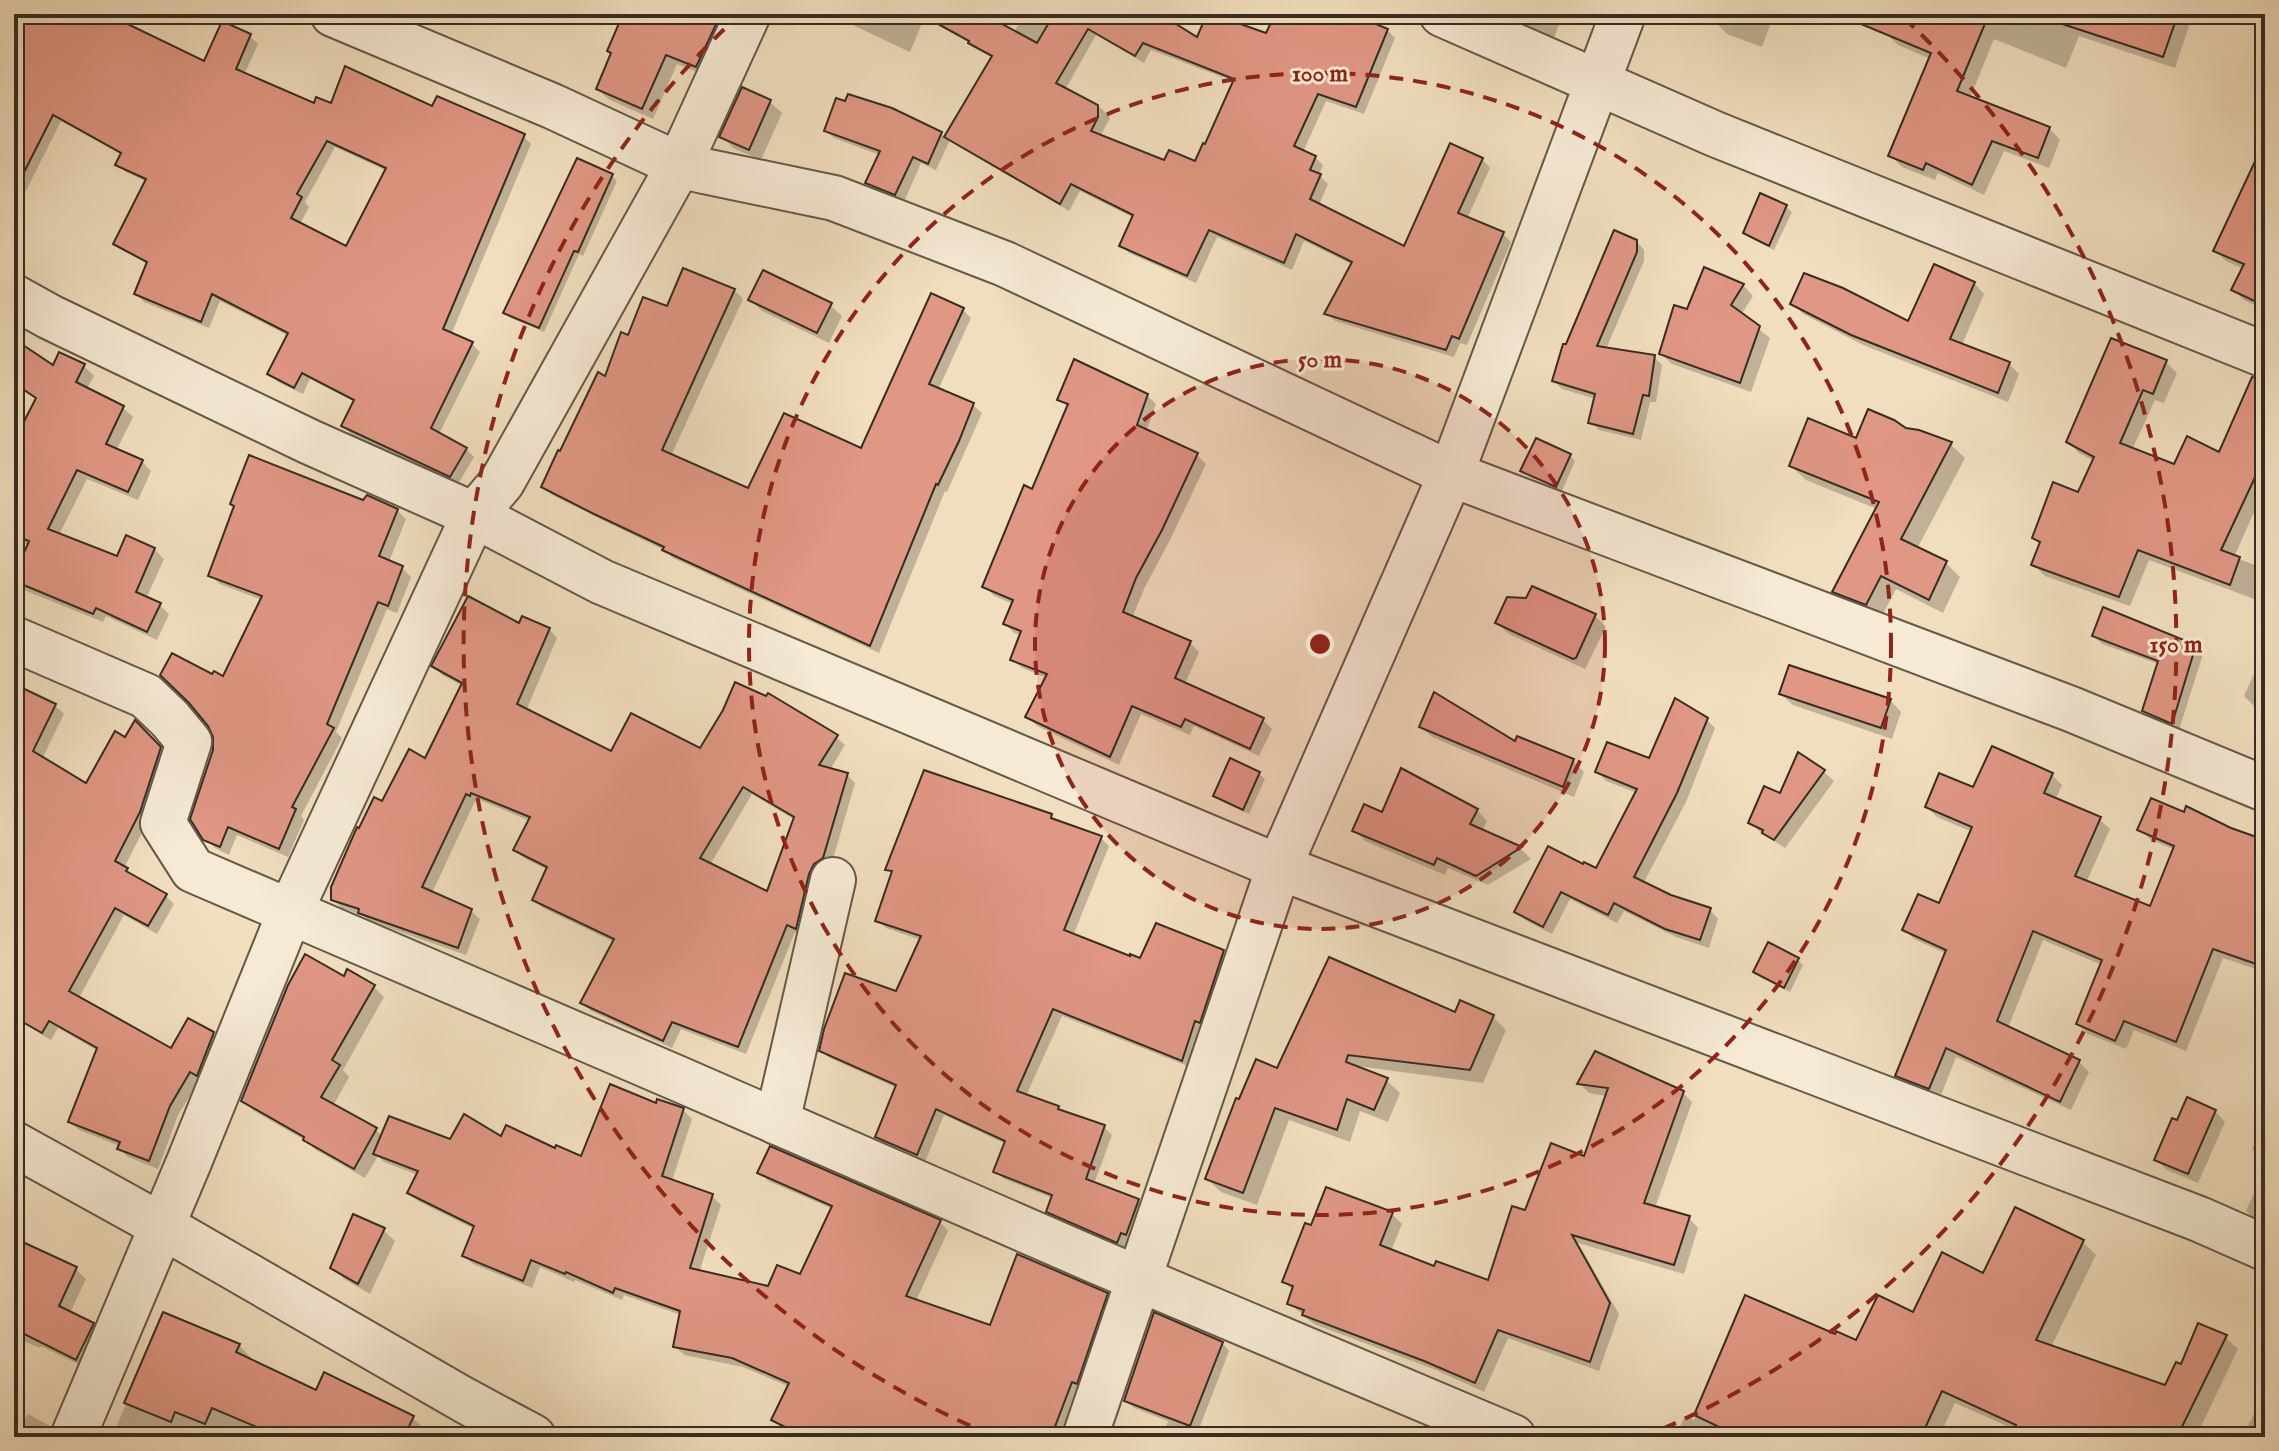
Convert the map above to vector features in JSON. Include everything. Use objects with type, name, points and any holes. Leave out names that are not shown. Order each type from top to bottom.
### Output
[{"type":"street","points":[[333,14],[552,106],[679,165],[834,198],[1005,264],[1451,474],[2071,709],[2265,789]]},
{"type":"street","points":[[73,1437],[290,912],[474,515],[502,482],[679,165],[748,14]]},
{"type":"street","points":[[1442,14],[1715,134],[2265,355]]},
{"type":"street","points":[[1085,1437],[1279,867],[1451,474],[1623,14]]},
{"type":"street","points":[[14,297],[310,442],[474,515],[602,582],[1279,867],[2199,1219],[2265,1248]]},
{"type":"street","points":[[14,639],[146,696],[189,742],[163,823],[193,870],[1140,1280],[1513,1437]]},
{"type":"street","points":[[777,1122],[833,880]]},
{"type":"street","points":[[14,1144],[450,1393],[533,1437]]},
{"type":"building","points":[[14,14],[107,14],[204,61],[222,21],[251,34],[236,69],[314,103],[316,97],[331,103],[345,66],[432,106],[437,96],[525,134],[443,329],[473,342],[431,428],[467,448],[450,477],[341,426],[354,400],[302,373],[294,388],[267,374],[288,333],[212,294],[201,322],[134,294],[147,262],[113,244],[146,179],[115,165],[121,153],[53,115],[14,192]],"holes":[[[327,141],[386,168],[346,246],[291,218],[302,197],[297,194]]]},
{"type":"building","points":[[623,14],[721,14],[696,67],[666,55],[642,109],[596,89],[611,53],[607,51]]},
{"type":"building","points":[[920,14],[984,14],[1037,43],[1054,14],[1160,14],[1197,37],[1207,14],[1266,33],[1275,14],[1352,14],[1388,29],[1356,107],[1318,94],[1294,146],[1316,156],[1310,170],[1321,174],[1310,199],[1404,246],[1450,143],[1483,158],[1458,213],[1504,232],[1459,339],[1452,336],[1446,350],[1324,314],[1352,262],[1296,234],[1284,263],[1209,230],[1187,276],[1119,246],[1133,215],[1071,184],[1060,204],[944,137],[992,56]],"holes":[[[1088,29],[1135,56],[1143,43],[1234,79],[1195,161],[1169,150],[1164,160],[1091,131],[1098,117],[1098,105],[1056,83]]]},
{"type":"building","points":[[1837,14],[1989,14],[1957,91],[2050,127],[2038,158],[1992,141],[1972,185],[1926,163],[1923,170],[1888,156],[1931,53]]},
{"type":"building","points":[[2048,14],[2178,14],[2163,57],[2047,19]]},
{"type":"building","points":[[742,87],[771,100],[749,150],[719,137]]},
{"type":"building","points":[[848,94],[892,108],[942,132],[928,164],[913,157],[895,195],[865,183],[880,151],[824,131],[836,98],[845,101]]},
{"type":"building","points":[[2265,140],[2265,220],[2255,241],[2265,221],[2265,306],[2231,290],[2244,264],[2213,251]]},
{"type":"building","points":[[577,158],[613,174],[539,328],[503,313]]},
{"type":"building","points":[[1760,193],[1787,205],[1769,246],[1743,233]]},
{"type":"building","points":[[1614,230],[1637,240],[1637,252],[1597,346],[1655,355],[1649,396],[1643,395],[1633,434],[1588,423],[1595,394],[1552,381],[1563,344],[1566,344]]},
{"type":"building","points":[[1934,264],[1975,282],[1950,339],[2010,362],[1998,393],[1851,335],[1790,304],[1804,273],[1843,288],[1908,321]]},
{"type":"building","points":[[1704,267],[1744,284],[1731,305],[1760,326],[1740,383],[1659,354],[1674,305],[1687,309]]},
{"type":"building","points":[[683,268],[735,289],[662,450],[748,488],[784,413],[861,448],[931,293],[964,308],[929,384],[974,403],[959,441],[936,484],[870,646],[662,550],[664,547],[541,487],[598,372],[605,376],[621,332],[628,335],[643,297],[667,306]]},
{"type":"building","points":[[763,270],[832,303],[817,333],[748,300]]},
{"type":"building","points":[[2111,338],[2167,360],[2153,394],[2143,390],[2120,443],[2174,464],[2187,436],[2219,452],[2252,377],[2265,379],[2265,456],[2221,550],[2240,557],[2230,585],[2138,550],[2119,597],[2031,565],[2040,542],[2032,538],[2053,482],[2078,492],[2094,457],[2066,442]]},
{"type":"building","points":[[14,339],[53,365],[59,352],[85,364],[76,382],[124,406],[106,444],[143,460],[128,492],[77,470],[48,529],[117,556],[126,535],[155,548],[136,592],[161,603],[147,632],[96,608],[93,614],[14,581],[29,541],[14,535],[14,441],[36,398],[14,383]]},
{"type":"building","points":[[1074,359],[1148,394],[1137,425],[1198,453],[1136,578],[1123,612],[1191,641],[1175,678],[1264,718],[1250,749],[1185,719],[1181,727],[1132,706],[1110,757],[1025,717],[1047,674],[1010,660],[1021,631],[1003,624],[1013,600],[982,587],[1024,485],[1032,489],[1068,404],[1057,400]]},
{"type":"building","points":[[1868,409],[1906,428],[1952,442],[1901,539],[1947,561],[1929,600],[1881,576],[1866,605],[1832,592],[1879,502],[1789,466],[1808,418],[1856,438]]},
{"type":"building","points":[[1536,438],[1571,454],[1556,487],[1520,471]]},
{"type":"building","points":[[249,455],[363,500],[367,495],[398,509],[379,556],[403,566],[388,606],[378,602],[327,724],[334,728],[292,807],[296,809],[279,849],[228,827],[220,847],[203,840],[190,819],[213,750],[213,737],[189,703],[160,675],[172,653],[212,674],[214,671],[223,676],[262,596],[208,576]]},
{"type":"building","points":[[1532,586],[1596,614],[1576,658],[1495,623],[1507,597],[1526,598]]},
{"type":"building","points":[[468,596],[519,623],[522,616],[550,628],[517,704],[611,751],[631,713],[700,748],[723,710],[735,682],[766,696],[768,693],[838,735],[819,765],[848,773],[823,858],[814,864],[809,874],[796,929],[787,925],[738,1047],[672,1022],[663,1041],[580,1003],[614,939],[532,900],[547,867],[513,850],[530,817],[471,793],[470,796],[466,794],[422,887],[472,909],[458,948],[358,913],[359,909],[331,900],[331,887],[357,827],[374,797],[382,801],[409,749],[425,758],[462,683],[431,666]],"holes":[[[743,787],[794,817],[767,891],[700,858]]]},
{"type":"building","points":[[2103,607],[2196,645],[2172,724],[2142,711],[2158,661],[2092,636]]},
{"type":"building","points":[[1789,665],[1891,699],[1881,728],[1779,694]]},
{"type":"building","points":[[14,684],[56,704],[33,751],[86,783],[115,731],[125,737],[135,720],[161,747],[140,812],[115,861],[128,868],[126,871],[167,894],[148,926],[115,908],[69,991],[171,1048],[188,1018],[214,1032],[197,1076],[190,1072],[170,1106],[149,1161],[117,1149],[120,1142],[68,1122],[97,1048],[49,1021],[42,1033],[14,1017]]},
{"type":"building","points":[[1434,692],[1515,741],[1517,736],[1574,759],[1563,787],[1419,727]]},
{"type":"building","points":[[1675,698],[1708,718],[1677,793],[1634,877],[1671,895],[1711,908],[1700,940],[1665,929],[1614,903],[1608,915],[1561,892],[1543,927],[1514,912],[1548,846],[1596,868],[1637,789],[1595,772],[1607,742],[1649,758]]},
{"type":"building","points":[[1992,746],[2053,773],[2044,793],[2101,817],[2075,876],[2150,906],[2174,846],[2137,830],[2151,798],[2184,812],[2186,806],[2231,828],[2265,840],[2265,967],[2213,949],[2176,1042],[2124,1021],[2115,1041],[2076,1024],[2102,960],[2033,931],[1997,1021],[2080,1060],[2060,1102],[1946,1048],[1929,1089],[1895,1076],[1946,950],[1902,930],[1918,894],[1939,903],[1972,827],[1925,807],[1939,773],[1973,787]]},
{"type":"building","points":[[1798,752],[1825,770],[1774,840],[1748,823],[1764,786],[1780,793]]},
{"type":"building","points":[[1230,758],[1260,772],[1243,810],[1213,796]]},
{"type":"building","points":[[1401,768],[1478,809],[1470,824],[1522,847],[1476,876],[1437,858],[1434,865],[1352,831],[1364,804],[1382,812]]},
{"type":"building","points":[[924,770],[1052,814],[1051,818],[1102,836],[1064,930],[1140,958],[1156,923],[1224,950],[1200,1023],[1195,1021],[1182,1061],[1053,1009],[1017,1091],[1105,1125],[1086,1179],[1139,1199],[1126,1235],[1121,1233],[1117,1243],[1046,1212],[1052,1195],[993,1172],[1005,1141],[936,1109],[917,1155],[875,1137],[896,1085],[819,1051],[845,973],[896,991],[921,936],[875,921],[892,871],[885,870]]},
{"type":"building","points":[[1768,942],[1799,958],[1784,988],[1753,972]]},
{"type":"building","points":[[305,954],[344,976],[347,969],[375,985],[332,1060],[340,1065],[321,1097],[377,1128],[354,1169],[241,1101],[288,985]]},
{"type":"building","points":[[1329,957],[1455,1012],[1460,1000],[1494,1015],[1470,1070],[1348,1055],[1346,1062],[1388,1078],[1374,1110],[1347,1099],[1337,1130],[1275,1108],[1243,1193],[1205,1179],[1236,1098],[1239,1099],[1256,1059],[1277,1068]]},
{"type":"building","points":[[1595,1051],[1684,1091],[1644,1203],[1690,1216],[1674,1265],[1572,1235],[1610,1303],[1590,1362],[1498,1330],[1475,1383],[1302,1315],[1304,1310],[1287,1304],[1293,1286],[1282,1282],[1305,1223],[1311,1225],[1326,1187],[1393,1212],[1380,1245],[1434,1266],[1436,1261],[1488,1280],[1512,1206],[1525,1210],[1551,1143],[1584,1156],[1608,1088],[1577,1084]]},
{"type":"building","points":[[610,1084],[656,1103],[657,1099],[684,1108],[662,1176],[713,1194],[690,1268],[768,1286],[777,1265],[800,1274],[832,1206],[757,1173],[770,1146],[941,1220],[906,1296],[990,1325],[1017,1254],[1108,1293],[1077,1384],[1072,1382],[1051,1437],[805,1437],[771,1420],[789,1383],[732,1358],[673,1347],[680,1311],[615,1288],[613,1293],[531,1260],[523,1281],[462,1256],[474,1226],[407,1193],[418,1171],[373,1154],[389,1116],[450,1139],[464,1114],[501,1136],[506,1125],[555,1148],[556,1145],[581,1156]]},
{"type":"building","points":[[2187,1097],[2216,1110],[2188,1174],[2154,1160],[2172,1118],[2177,1120]]},
{"type":"building","points":[[2015,1207],[2084,1240],[2036,1340],[2165,1385],[2176,1362],[2181,1364],[2198,1323],[2227,1335],[2177,1437],[2011,1437],[2016,1425],[1942,1391],[1921,1437],[1740,1437],[1694,1415],[1745,1295],[1856,1340],[1878,1295],[1913,1312],[1942,1252],[1983,1273]]},
{"type":"building","points":[[353,1214],[385,1228],[358,1284],[330,1268]]},
{"type":"building","points":[[14,1238],[77,1267],[59,1306],[94,1323],[76,1360],[14,1329]]},
{"type":"building","points":[[163,1312],[240,1344],[236,1352],[316,1390],[324,1372],[414,1416],[404,1437],[280,1437],[212,1408],[205,1424],[175,1412],[171,1422],[124,1403]]},
{"type":"building","points":[[1154,1312],[1223,1342],[1190,1426],[1124,1401]]}]
